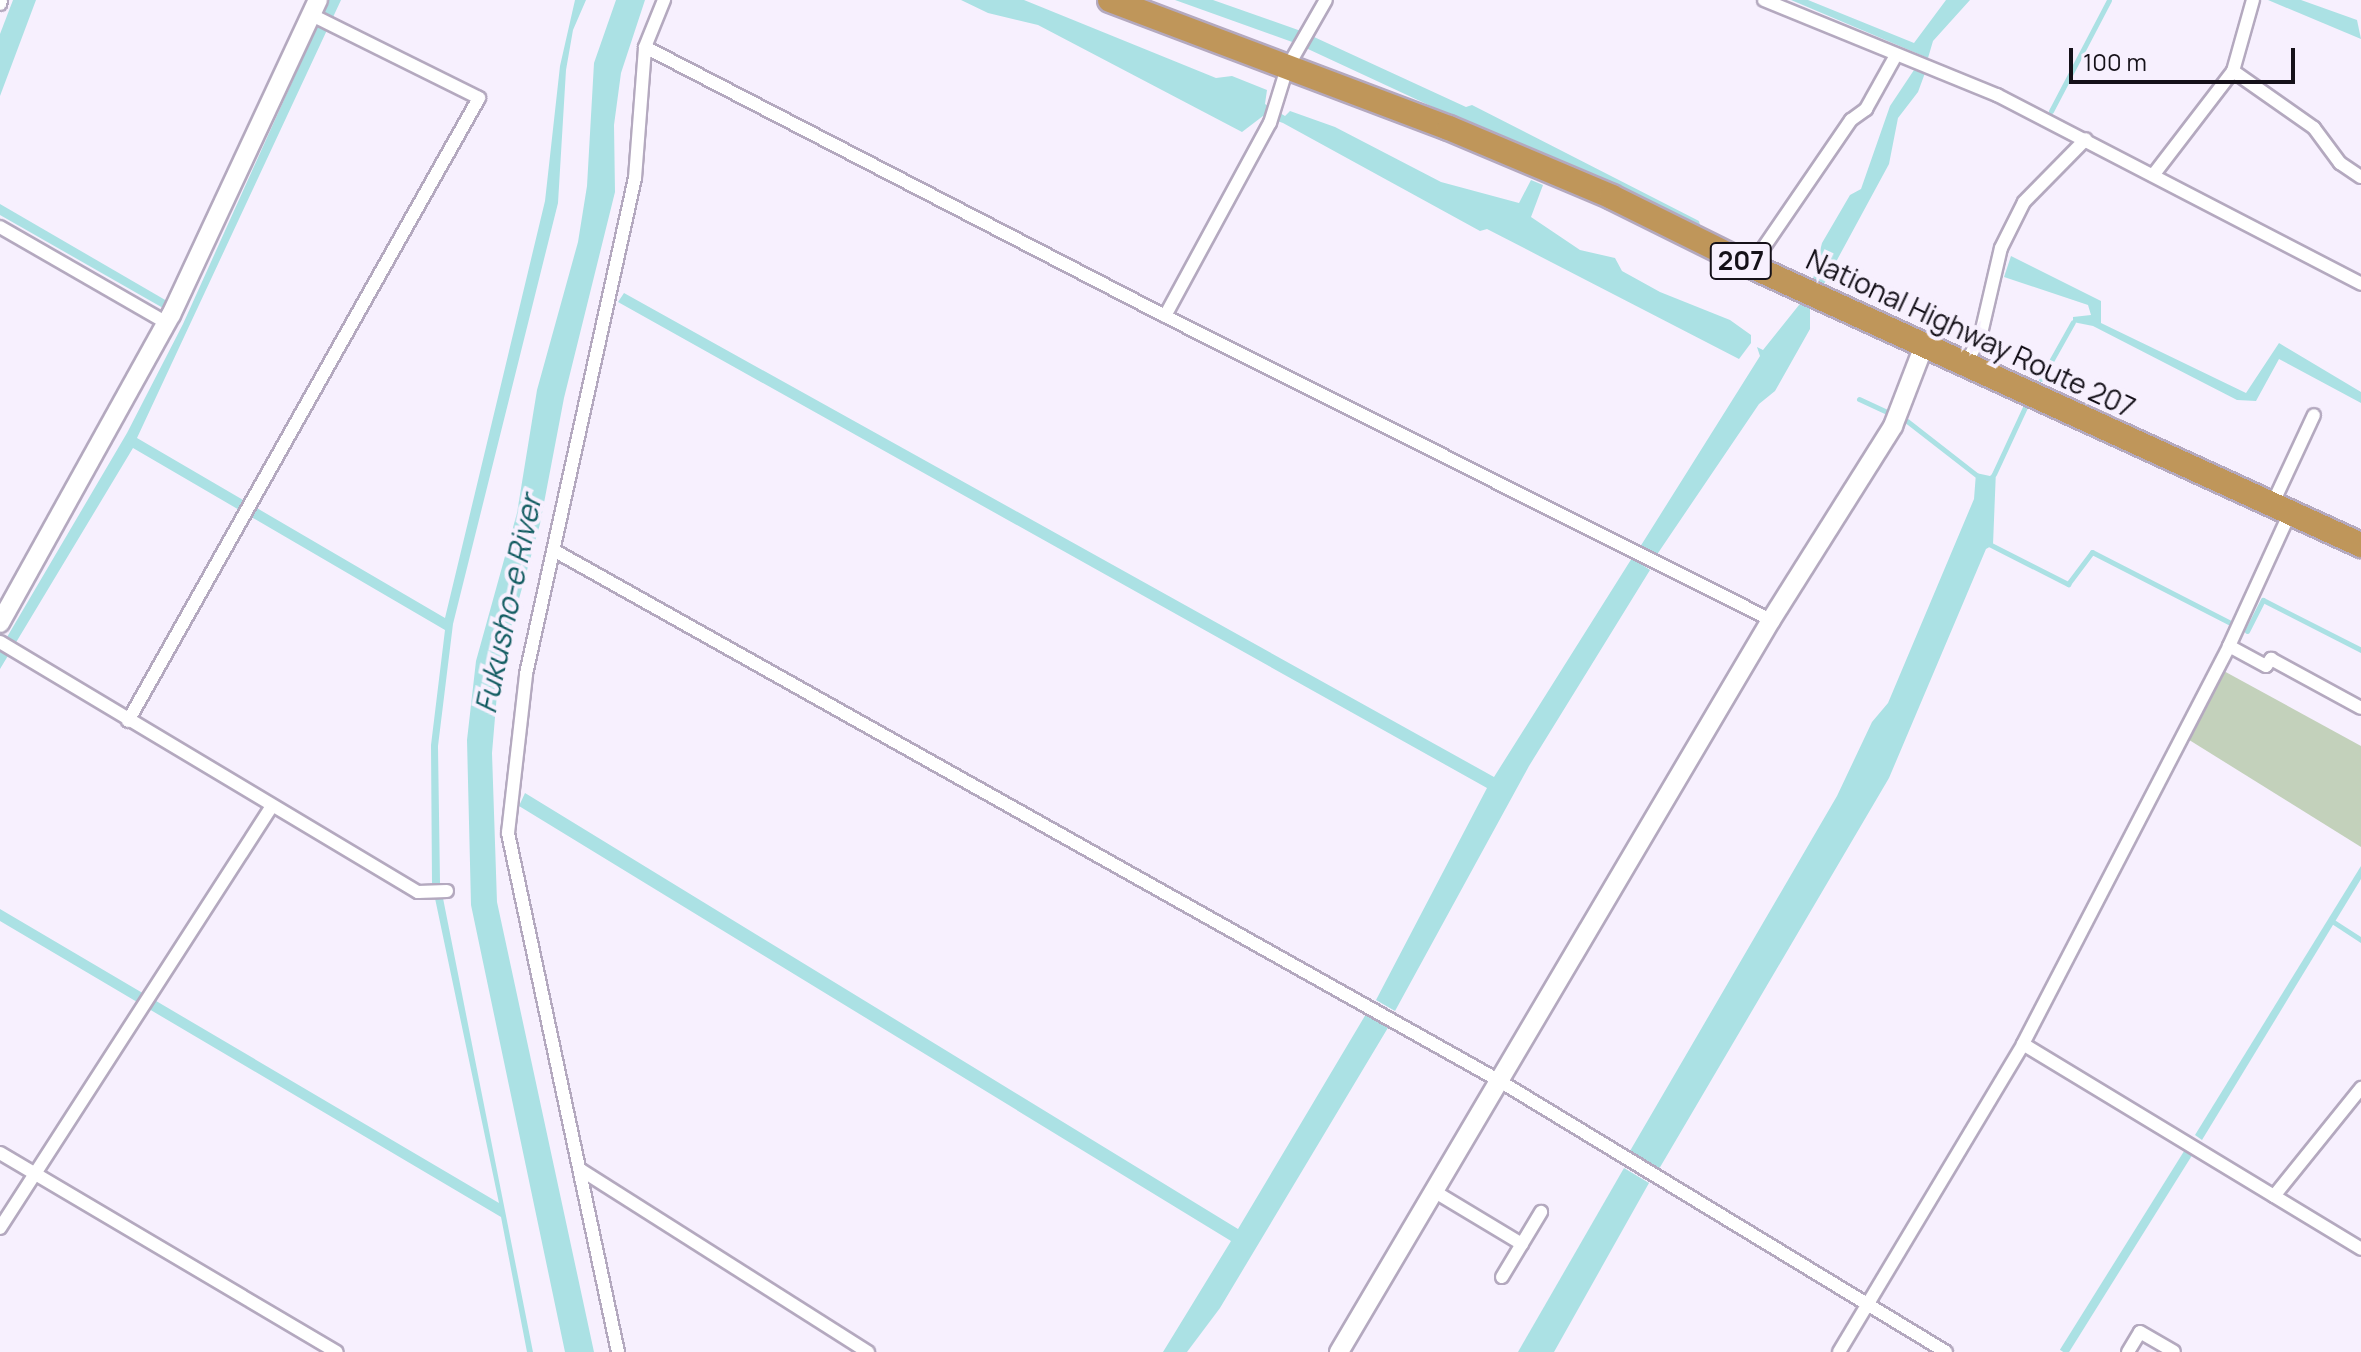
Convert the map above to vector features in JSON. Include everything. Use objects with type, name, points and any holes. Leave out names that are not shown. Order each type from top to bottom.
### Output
[{"type":"highway","name":"National Highway Route 207","points":[[1110,0],[1292,60],[1585,185],[1751,266],[2361,545]]},
{"type":"street","points":[[618,1352],[508,833],[526,674],[635,178],[645,47],[664,0]]},
{"type":"street","points":[[1165,316],[1270,123],[1292,60],[1326,0]]},
{"type":"street","points":[[1764,0],[1927,67],[2086,139],[2361,284]]},
{"type":"street","points":[[2154,174],[2233,71],[2252,2]]},
{"type":"street","points":[[0,623],[167,323],[315,7],[335,26],[479,98],[128,721]]},
{"type":"street","points":[[645,47],[1165,316],[1771,620]]},
{"type":"street","points":[[1751,266],[1851,120],[1866,109],[1896,55]]},
{"type":"street","points":[[2233,71],[2314,128],[2340,163],[2361,177]]},
{"type":"street","points":[[1966,363],[1980,338],[2001,248],[2024,202],[2086,139]]},
{"type":"street","points":[[0,227],[167,323]]},
{"type":"street","points":[[1339,1352],[1771,620],[1893,426],[1925,343]]},
{"type":"street","points":[[1839,1352],[2023,1044],[2229,646],[2314,415]]},
{"type":"street","points":[[555,551],[1498,1080],[1946,1352]]},
{"type":"street","points":[[0,642],[418,892],[447,891]]},
{"type":"street","points":[[2229,646],[2266,666],[2271,659],[2361,708]]},
{"type":"street","points":[[0,1228],[272,806]]},
{"type":"street","points":[[2023,1044],[2361,1249]]},
{"type":"street","points":[[2274,1196],[2361,1088]]},
{"type":"street","points":[[0,1153],[336,1352]]},
{"type":"street","points":[[581,1170],[868,1352]]},
{"type":"street","points":[[1432,1190],[1522,1244]]},
{"type":"street","points":[[1502,1277],[1541,1212]]},
{"type":"street","points":[[2128,1352],[2140,1332],[2174,1352]]},
{"type":"shaded area","points":[[2211,664],[2361,746],[2361,847],[2178,733]]},
{"type":"water","points":[[13,0],[36,0],[0,96],[0,34]]},
{"type":"water","points":[[329,0],[341,0],[137,438],[445,618],[545,201],[560,66],[575,0],[586,0],[573,30],[566,70],[558,203],[453,624],[438,746],[440,883],[533,1352],[527,1352],[501,1217],[0,921],[0,909],[499,1203],[432,884],[431,745],[445,630],[133,448],[0,669],[0,649],[127,433],[183,324]]},
{"type":"water","name":"Fukusho-e River","points":[[616,0],[645,0],[621,73],[614,125],[615,192],[564,398],[540,524],[499,670],[492,753],[497,902],[594,1352],[565,1352],[471,905],[467,740],[476,661],[517,513],[537,390],[578,242],[587,186],[594,63]]},
{"type":"water","points":[[961,0],[1024,0],[1216,78],[1232,76],[1267,90],[1265,104],[1285,116],[1290,111],[1335,127],[1441,182],[1519,203],[1531,180],[1543,185],[1531,217],[1580,250],[1615,258],[1622,271],[1660,292],[1730,320],[1751,335],[1751,343],[1739,359],[1487,229],[1480,231],[1283,123],[1263,116],[1242,132],[1038,25],[988,13]]},
{"type":"water","points":[[1175,0],[1213,0],[1301,31],[1466,107],[1472,105],[1699,221],[1702,232],[1295,43]]},
{"type":"water","points":[[1791,0],[1808,0],[1914,43],[1946,0],[1970,0],[1933,41],[1928,58]]},
{"type":"water","points":[[2268,0],[2301,0],[2357,20],[2361,39]]},
{"type":"water","points":[[1914,70],[1925,73],[1918,92],[1898,118],[1889,164],[1824,284],[1813,279],[1822,243],[1850,195],[1861,189],[1890,106]]},
{"type":"water","points":[[0,204],[167,301],[163,308],[0,215]]},
{"type":"water","points":[[2011,256],[2101,301],[2101,323],[2246,393],[2279,343],[2361,392],[2361,403],[2279,359],[2256,401],[2237,400],[2093,326],[2073,322],[2073,317],[2091,315],[2088,305],[2004,277]]},
{"type":"water","points":[[624,293],[1494,777],[1632,558],[1650,570],[1529,766],[1395,1011],[1376,1000],[1487,788],[618,302]]},
{"type":"water","points":[[1803,300],[1810,303],[1810,329],[1775,391],[1759,404],[1656,556],[1640,547],[1760,356],[1757,347],[1763,350]]},
{"type":"water","points":[[1996,470],[1993,545],[1986,549],[1889,778],[1659,1169],[1630,1151],[1837,796],[1872,722],[1888,703],[1974,499],[1976,473],[1990,476]]},
{"type":"water","points":[[525,793],[1238,1229],[1366,1014],[1389,1026],[1220,1308],[1187,1352],[1163,1352],[1231,1241],[519,806]]},
{"type":"water","points":[[2361,866],[2361,879],[2202,1140],[2195,1135]]},
{"type":"water","points":[[2186,1148],[2194,1153],[2069,1352],[2060,1350]]},
{"type":"water","points":[[1624,1168],[1649,1183],[1554,1352],[1518,1352]]},
{"type":"waterway","points":[[2051,111],[2109,0]]},
{"type":"waterway","points":[[2041,379],[2073,322]]},
{"type":"waterway","points":[[1859,399],[1887,412]]},
{"type":"waterway","points":[[1994,474],[2026,405]]},
{"type":"waterway","points":[[1907,421],[1979,477]]},
{"type":"waterway","points":[[1989,544],[2068,584],[2092,552],[2229,622]]},
{"type":"waterway","points":[[2247,631],[2263,600],[2361,650]]},
{"type":"waterway","points":[[2332,921],[2361,940]]}]
